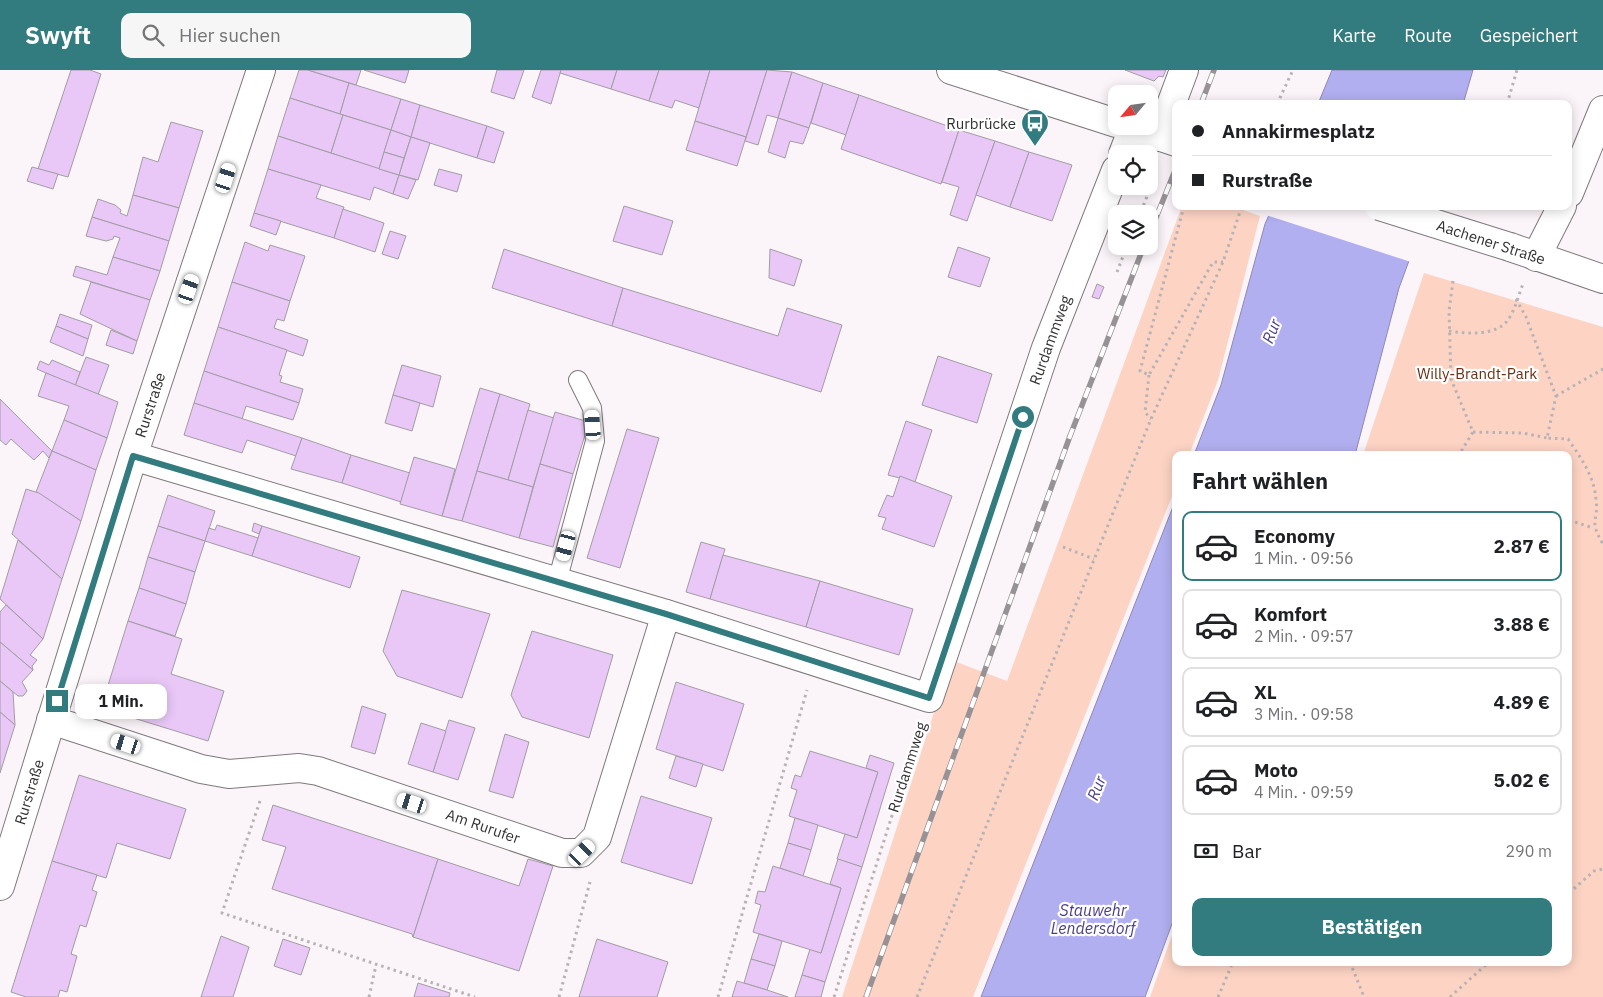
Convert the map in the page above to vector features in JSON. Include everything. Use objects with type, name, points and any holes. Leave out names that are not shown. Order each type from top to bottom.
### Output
[{"type":"street","name":"Rurstraße","points":[[0,886],[133,456],[261,70]]},
{"type":"street","points":[[951,70],[1108,120]]},
{"type":"street","points":[[1177,100],[1184,70]]},
{"type":"street","points":[[1572,185],[1603,110]]},
{"type":"street","points":[[1155,135],[1168,139],[1172,122]]},
{"type":"street","name":"Rurdammweg","points":[[929,698],[1046,348],[1108,190]]},
{"type":"street","name":"Aachener Straße","points":[[1392,210],[1510,247],[1603,279]]},
{"type":"street","points":[[1536,256],[1560,210]]},
{"type":"street","points":[[133,456],[666,614],[929,698]]},
{"type":"street","points":[[597,837],[666,614]]},
{"type":"street","name":"Am Rurufer","points":[[51,720],[201,769],[229,774],[270,772],[299,768],[318,771],[562,853],[582,853],[597,837]]},
{"type":"lane","points":[[557,582],[595,441],[592,408],[578,380]]},
{"type":"path","points":[[1280,100],[1293,70]]},
{"type":"path","points":[[1508,100],[1517,70]]},
{"type":"path","points":[[1149,375],[1140,371],[1183,210]]},
{"type":"path","points":[[917,997],[1151,419],[1223,262],[1241,210]]},
{"type":"path","points":[[1117,272],[1124,255]]},
{"type":"path","points":[[1151,419],[1145,412],[1149,375],[1212,262],[1223,262]]},
{"type":"path","points":[[1454,282],[1449,311],[1451,379],[1473,432]]},
{"type":"path","points":[[1449,331],[1467,334],[1490,331],[1508,320],[1516,299],[1526,317],[1556,396],[1547,438]]},
{"type":"path","points":[[1556,396],[1603,369]]},
{"type":"path","points":[[1473,432],[1523,433],[1547,438],[1568,439],[1587,466],[1596,500],[1593,528],[1603,544]]},
{"type":"path","points":[[1461,451],[1473,432]]},
{"type":"path","points":[[1572,521],[1593,528]]},
{"type":"path","points":[[1063,548],[1094,559]]},
{"type":"path","points":[[718,997],[815,663]]},
{"type":"path","name":"Rurdammweg","points":[[834,997],[929,698]]},
{"type":"path","points":[[270,772],[222,913],[475,997]]},
{"type":"path","points":[[559,997],[592,876],[597,837]]},
{"type":"path","points":[[1572,890],[1594,871],[1603,869]]},
{"type":"path","points":[[369,997],[376,965]]},
{"type":"path","points":[[1218,997],[1231,966]]},
{"type":"path","points":[[1352,966],[1364,997]]},
{"type":"path","points":[[1450,997],[1485,966]]},
{"type":"green space","points":[[1181,210],[1243,210],[1260,216],[1218,380],[1191,451],[1172,451],[1172,496],[973,997],[842,997],[951,660],[1007,681]]},
{"type":"green space","name":"Willy-Brandt-Park","points":[[1424,273],[1603,327],[1603,997],[1150,997],[1172,935],[1172,966],[1572,966],[1572,451],[1364,451]]},
{"type":"water","points":[[1332,70],[1473,70],[1464,100],[1320,100]]},
{"type":"water","name":"Rur","points":[[1271,210],[1428,210],[1399,288],[1356,451],[1196,451],[1221,385],[1265,224]]},
{"type":"water","name":"Stauwehr Lendersdorf","points":[[1172,509],[1172,924],[1145,997],[981,997]]},
{"type":"pier","points":[[1268,210],[1430,210],[1411,262],[1266,215]]},
{"type":"building","points":[[71,70],[90,70],[101,74],[68,177],[38,169]]},
{"type":"building","points":[[299,70],[308,70],[349,83],[340,114],[290,98]]},
{"type":"building","points":[[308,70],[361,70],[356,85]]},
{"type":"building","points":[[364,70],[409,70],[405,83]]},
{"type":"building","points":[[497,70],[524,70],[514,99],[491,92]]},
{"type":"building","points":[[541,70],[561,70],[551,104],[532,97]]},
{"type":"building","points":[[561,70],[617,70],[611,89],[560,73]]},
{"type":"building","points":[[617,70],[659,70],[649,101],[611,89]]},
{"type":"building","points":[[659,70],[710,70],[699,108],[675,100],[672,108],[649,101]]},
{"type":"building","points":[[710,70],[767,70],[746,137],[695,121]]},
{"type":"building","points":[[767,70],[792,72],[778,118],[767,115],[758,145],[745,141]]},
{"type":"building","points":[[1125,70],[1166,70],[1163,77],[1159,76],[1154,81]]},
{"type":"building","points":[[792,72],[823,83],[809,128],[778,118]]},
{"type":"building","points":[[349,83],[401,99],[391,130],[340,114]]},
{"type":"building","points":[[823,83],[859,95],[846,135],[811,123]]},
{"type":"building","points":[[859,95],[959,130],[941,184],[841,149]]},
{"type":"building","points":[[290,98],[343,115],[331,153],[278,136]]},
{"type":"building","points":[[401,99],[420,105],[411,137],[391,130]]},
{"type":"building","points":[[420,105],[487,126],[477,158],[411,137]]},
{"type":"building","points":[[343,115],[391,130],[379,169],[331,153]]},
{"type":"building","points":[[778,118],[809,128],[803,144],[790,141],[785,158],[768,152]]},
{"type":"building","points":[[695,121],[746,137],[737,166],[686,150]]},
{"type":"building","points":[[171,122],[203,131],[179,208],[133,195],[143,157],[158,162]]},
{"type":"building","points":[[487,126],[504,132],[494,163],[477,158]]},
{"type":"building","points":[[391,130],[411,137],[404,158],[384,152]]},
{"type":"building","points":[[959,130],[995,141],[967,221],[950,215],[959,187],[942,182]]},
{"type":"building","points":[[278,136],[399,175],[393,194],[374,187],[370,200],[268,169]]},
{"type":"building","points":[[411,137],[430,143],[418,180],[399,175]]},
{"type":"building","points":[[995,141],[1029,152],[1010,207],[976,195]]},
{"type":"building","points":[[384,152],[404,158],[399,175],[379,169]]},
{"type":"building","points":[[1029,152],[1072,165],[1052,221],[1010,207]]},
{"type":"building","points":[[32,167],[58,174],[53,189],[27,181]]},
{"type":"building","points":[[268,169],[321,185],[316,198],[344,207],[334,238],[254,213]]},
{"type":"building","points":[[439,169],[462,175],[457,192],[434,185]]},
{"type":"building","points":[[399,175],[416,180],[408,199],[393,194]]},
{"type":"building","points":[[133,195],[179,208],[169,241],[92,217],[98,199],[115,205],[121,210],[120,213],[127,216]]},
{"type":"building","points":[[624,206],[673,221],[662,255],[613,241]]},
{"type":"building","points":[[343,209],[384,223],[375,252],[334,238]]},
{"type":"building","points":[[254,213],[281,221],[276,235],[250,226]]},
{"type":"building","points":[[92,217],[169,241],[160,271],[113,257],[120,238],[114,236],[113,239],[106,241],[86,236]]},
{"type":"building","points":[[390,231],[406,236],[398,259],[382,254]]},
{"type":"building","points":[[245,242],[268,251],[270,245],[305,256],[290,301],[232,282]]},
{"type":"building","points":[[958,247],[990,258],[980,287],[948,277]]},
{"type":"building","points":[[504,249],[623,288],[612,326],[492,288]]},
{"type":"building","points":[[770,249],[802,260],[794,286],[769,278]]},
{"type":"building","points":[[113,257],[160,271],[150,300],[73,276],[76,266],[107,275]]},
{"type":"building","points":[[91,282],[150,300],[137,341],[80,314]]},
{"type":"building","points":[[232,282],[290,301],[284,321],[277,319],[274,328],[308,340],[303,356],[218,327]]},
{"type":"building","points":[[1097,284],[1104,287],[1099,299],[1092,297]]},
{"type":"building","points":[[623,288],[778,336],[787,308],[842,325],[821,392],[612,326]]},
{"type":"building","points":[[60,314],[92,325],[88,339],[56,326]]},
{"type":"building","points":[[56,326],[88,339],[83,356],[50,342]]},
{"type":"building","points":[[218,327],[287,350],[279,375],[282,376],[280,382],[303,389],[299,403],[204,371]]},
{"type":"building","points":[[111,330],[137,341],[133,354],[106,345]]},
{"type":"building","points":[[938,356],[992,374],[977,423],[922,405]]},
{"type":"building","points":[[86,357],[109,365],[98,395],[75,386]]},
{"type":"building","points":[[52,360],[80,372],[75,386],[37,369],[40,361],[49,365]]},
{"type":"building","points":[[402,365],[441,376],[433,407],[393,395]]},
{"type":"building","points":[[204,371],[299,403],[293,420],[246,406],[242,419],[194,403]]},
{"type":"building","points":[[46,373],[118,402],[107,438],[64,420],[69,406],[38,396]]},
{"type":"building","points":[[480,388],[500,394],[462,521],[442,516]]},
{"type":"building","points":[[500,394],[530,404],[508,480],[477,471]]},
{"type":"building","points":[[393,395],[420,403],[412,431],[385,423]]},
{"type":"building","points":[[0,399],[52,451],[49,458],[43,451],[34,460],[11,439],[6,445],[0,440]]},
{"type":"building","points":[[194,403],[302,438],[296,456],[247,440],[242,453],[184,435]]},
{"type":"building","points":[[528,410],[554,418],[533,487],[508,480]]},
{"type":"building","points":[[555,412],[589,422],[573,474],[540,464]]},
{"type":"building","points":[[64,420],[107,438],[96,470],[52,451]]},
{"type":"building","points":[[906,421],[932,430],[915,482],[888,475]]},
{"type":"building","points":[[627,429],[659,438],[620,568],[587,558]]},
{"type":"building","points":[[302,438],[351,455],[342,483],[291,469]]},
{"type":"building","points":[[52,451],[96,470],[81,521],[36,492]]},
{"type":"building","points":[[351,455],[410,473],[401,502],[342,483]]},
{"type":"building","points":[[414,457],[455,469],[442,516],[400,504]]},
{"type":"building","points":[[540,464],[573,474],[553,547],[519,538]]},
{"type":"building","points":[[477,471],[533,487],[519,538],[462,521]]},
{"type":"building","points":[[900,476],[952,496],[934,547],[882,529],[886,518],[878,516],[887,495],[893,497]]},
{"type":"building","points":[[26,489],[39,493],[81,521],[62,579],[12,534]]},
{"type":"building","points":[[168,495],[215,511],[205,541],[158,526]]},
{"type":"building","points":[[254,523],[262,526],[259,534],[252,531]]},
{"type":"building","points":[[217,525],[258,538],[252,556],[205,541],[209,528],[215,530]]},
{"type":"building","points":[[158,526],[205,541],[195,572],[148,557]]},
{"type":"building","points":[[262,526],[360,557],[350,588],[252,556]]},
{"type":"building","points":[[18,540],[62,579],[43,639],[0,599]]},
{"type":"building","points":[[701,542],[725,549],[710,599],[686,592]]},
{"type":"building","points":[[723,555],[820,581],[806,627],[710,599]]},
{"type":"building","points":[[148,557],[195,572],[186,604],[139,588]]},
{"type":"building","points":[[820,581],[913,609],[899,655],[806,627]]},
{"type":"building","points":[[139,588],[186,604],[175,636],[128,621]]},
{"type":"building","points":[[402,590],[490,614],[462,698],[397,676],[383,651]]},
{"type":"building","points":[[6,605],[43,639],[30,655],[37,660],[32,666],[33,670],[0,642],[0,612]]},
{"type":"building","points":[[128,621],[182,639],[171,674],[224,691],[208,741],[101,708]]},
{"type":"building","points":[[532,631],[613,655],[589,738],[522,717],[511,695]]},
{"type":"building","points":[[0,642],[33,670],[22,682],[27,691],[23,696],[18,696],[0,681]]},
{"type":"building","points":[[0,681],[13,692],[15,725],[0,712]]},
{"type":"building","points":[[676,682],[744,704],[723,771],[656,749]]},
{"type":"building","points":[[362,706],[386,714],[375,754],[351,747]]},
{"type":"building","points":[[0,712],[15,725],[0,773]]},
{"type":"building","points":[[449,720],[475,728],[458,780],[433,772]]},
{"type":"building","points":[[421,723],[446,731],[433,772],[408,764]]},
{"type":"building","points":[[505,734],[529,742],[513,798],[489,791]]},
{"type":"building","points":[[810,751],[878,772],[857,838],[789,816],[797,790],[791,788],[795,775],[801,777]]},
{"type":"building","points":[[870,755],[894,763],[862,867],[837,859],[845,834],[857,838],[878,772],[866,768]]},
{"type":"building","points":[[676,756],[703,764],[696,787],[669,778]]},
{"type":"building","points":[[79,775],[186,809],[170,859],[117,843],[106,878],[52,861]]},
{"type":"building","points":[[641,796],[712,818],[692,884],[621,862]]},
{"type":"building","points":[[273,805],[438,859],[413,937],[412,934],[272,889],[286,847],[262,840]]},
{"type":"building","points":[[795,818],[818,825],[811,850],[788,843]]},
{"type":"building","points":[[788,843],[811,850],[803,876],[780,868]]},
{"type":"building","points":[[438,859],[519,886],[528,859],[553,866],[519,971],[413,937]]},
{"type":"building","points":[[838,859],[862,867],[825,982],[802,975],[810,949],[821,953],[841,888],[830,884]]},
{"type":"building","points":[[52,861],[97,875],[92,890],[97,892],[86,927],[80,925],[71,954],[77,956],[67,992],[60,990],[58,997],[26,997],[11,992]]},
{"type":"building","points":[[773,866],[841,888],[821,953],[753,932],[761,905],[755,903],[758,891],[765,892]]},
{"type":"building","points":[[759,934],[782,941],[775,966],[751,959]]},
{"type":"building","points":[[221,936],[249,947],[233,997],[201,997]]},
{"type":"building","points":[[283,939],[310,948],[301,975],[274,966]]},
{"type":"building","points":[[597,939],[668,962],[657,997],[579,997]]},
{"type":"building","points":[[751,959],[775,966],[767,990],[744,983]]},
{"type":"building","points":[[802,975],[825,982],[821,997],[795,997]]},
{"type":"building","points":[[737,981],[767,990],[788,997],[732,997]]},
{"type":"building","points":[[418,983],[450,993],[449,997],[414,997]]},
{"type":"railway","points":[[1203,100],[1214,70]]},
{"type":"railway","points":[[1158,213],[1172,178]]},
{"type":"railway","points":[[866,997],[1070,436],[1140,255]]},
{"type":"place","name":"Rurbrücke","points":[[1035,147]]},
{"type":"route","points":[[57,701],[133,456],[666,614],[929,698],[1023,417]]}]
